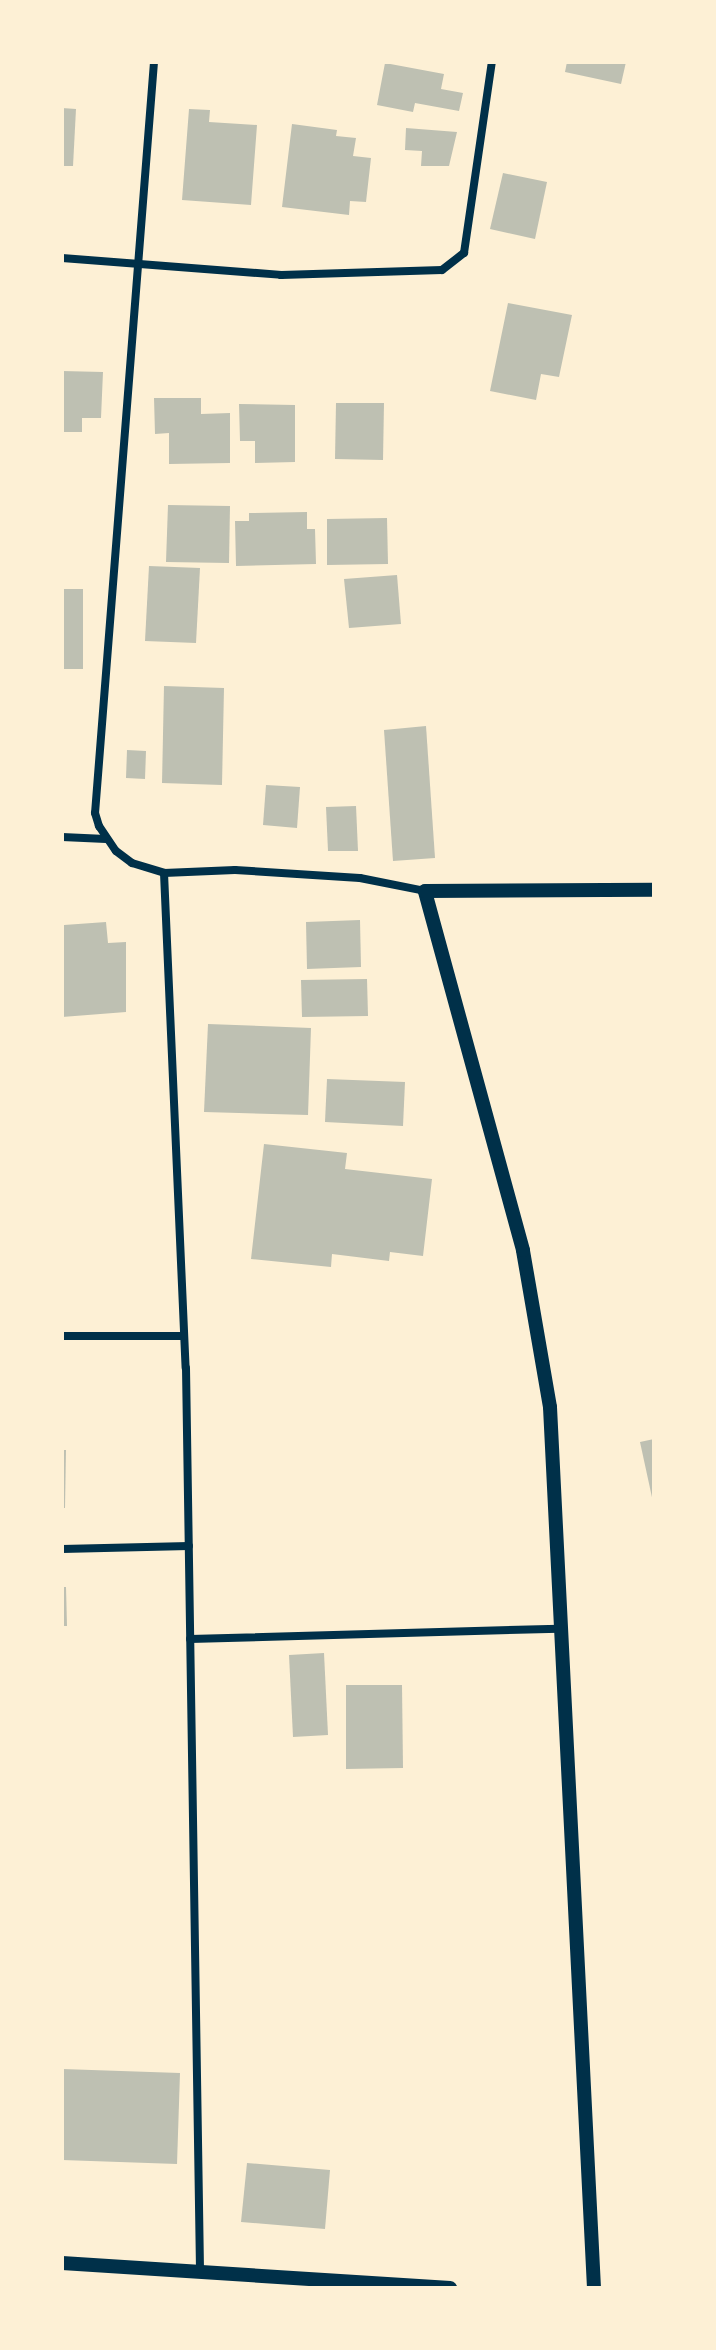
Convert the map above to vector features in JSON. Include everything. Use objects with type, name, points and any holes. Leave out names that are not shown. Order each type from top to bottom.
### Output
[{"type":"street","points":[[154,62],[95,813],[106,839],[132,863],[164,873],[235,870],[360,878],[425,891],[654,890]]},
{"type":"street","points":[[62,258],[138,261],[160,268],[281,275],[425,274],[456,262],[464,253],[492,62]]},
{"type":"street","points":[[62,837],[106,839]]},
{"type":"street","points":[[164,873],[184,1336],[200,2274]]},
{"type":"street","points":[[425,891],[523,1250],[550,1407],[594,2288]]},
{"type":"street","points":[[62,1336],[184,1336]]},
{"type":"street","points":[[62,1549],[189,1546]]},
{"type":"street","points":[[190,1639],[559,1629]]},
{"type":"street","points":[[62,2263],[450,2288]]},
{"type":"building","points":[[567,62],[626,62],[621,84],[565,72]]},
{"type":"building","points":[[385,63],[444,74],[441,89],[463,93],[459,111],[415,103],[413,112],[377,105]]},
{"type":"building","points":[[62,108],[76,109],[73,166],[62,166]]},
{"type":"building","points":[[189,109],[210,110],[209,122],[257,125],[251,205],[182,200]]},
{"type":"building","points":[[292,124],[337,130],[336,136],[356,138],[353,156],[371,158],[366,202],[350,201],[349,215],[282,207]]},
{"type":"building","points":[[406,128],[457,132],[449,166],[421,166],[422,151],[405,150]]},
{"type":"building","points":[[503,173],[547,182],[535,239],[490,229]]},
{"type":"building","points":[[508,303],[572,315],[559,377],[541,374],[536,400],[490,391]]},
{"type":"building","points":[[62,371],[103,372],[101,418],[82,418],[82,432],[62,432]]},
{"type":"building","points":[[154,398],[201,398],[201,414],[230,413],[230,463],[169,464],[169,433],[155,434]]},
{"type":"building","points":[[336,403],[384,403],[383,460],[335,459]]},
{"type":"building","points":[[239,404],[295,405],[295,462],[255,463],[255,441],[240,441]]},
{"type":"building","points":[[168,505],[230,506],[229,563],[166,562]]},
{"type":"building","points":[[307,512],[307,529],[315,529],[316,564],[236,566],[235,521],[249,521],[249,513]]},
{"type":"building","points":[[387,518],[388,564],[327,565],[327,519]]},
{"type":"building","points":[[149,566],[200,568],[196,643],[145,641]]},
{"type":"building","points":[[397,575],[401,624],[349,628],[344,579]]},
{"type":"building","points":[[62,589],[83,589],[83,669],[62,669]]},
{"type":"building","points":[[164,686],[224,688],[222,785],[162,783]]},
{"type":"building","points":[[426,726],[435,858],[393,861],[384,730]]},
{"type":"building","points":[[127,750],[146,751],[145,779],[126,778]]},
{"type":"building","points":[[266,785],[300,787],[297,828],[263,825]]},
{"type":"building","points":[[356,806],[358,851],[328,851],[326,807]]},
{"type":"building","points":[[360,920],[361,967],[307,969],[306,922]]},
{"type":"building","points":[[106,922],[108,943],[126,942],[126,1012],[62,1017],[64,925]]},
{"type":"building","points":[[367,979],[368,1016],[302,1017],[301,980]]},
{"type":"building","points":[[208,1024],[311,1028],[308,1115],[204,1112]]},
{"type":"building","points":[[327,1079],[405,1082],[403,1126],[325,1122]]},
{"type":"building","points":[[264,1144],[347,1153],[345,1169],[432,1179],[423,1256],[390,1252],[389,1261],[332,1254],[331,1267],[251,1259]]},
{"type":"building","points":[[654,1439],[654,1502],[653,1502],[640,1442]]},
{"type":"building","points":[[62,1450],[66,1450],[65,1508],[62,1508]]},
{"type":"building","points":[[62,1587],[66,1587],[67,1626],[62,1626]]},
{"type":"building","points":[[324,1653],[328,1735],[293,1737],[289,1655]]},
{"type":"building","points":[[346,1685],[402,1685],[403,1768],[346,1769]]},
{"type":"building","points":[[62,2069],[180,2073],[177,2164],[62,2160]]},
{"type":"building","points":[[247,2163],[330,2170],[325,2229],[241,2222]]}]
